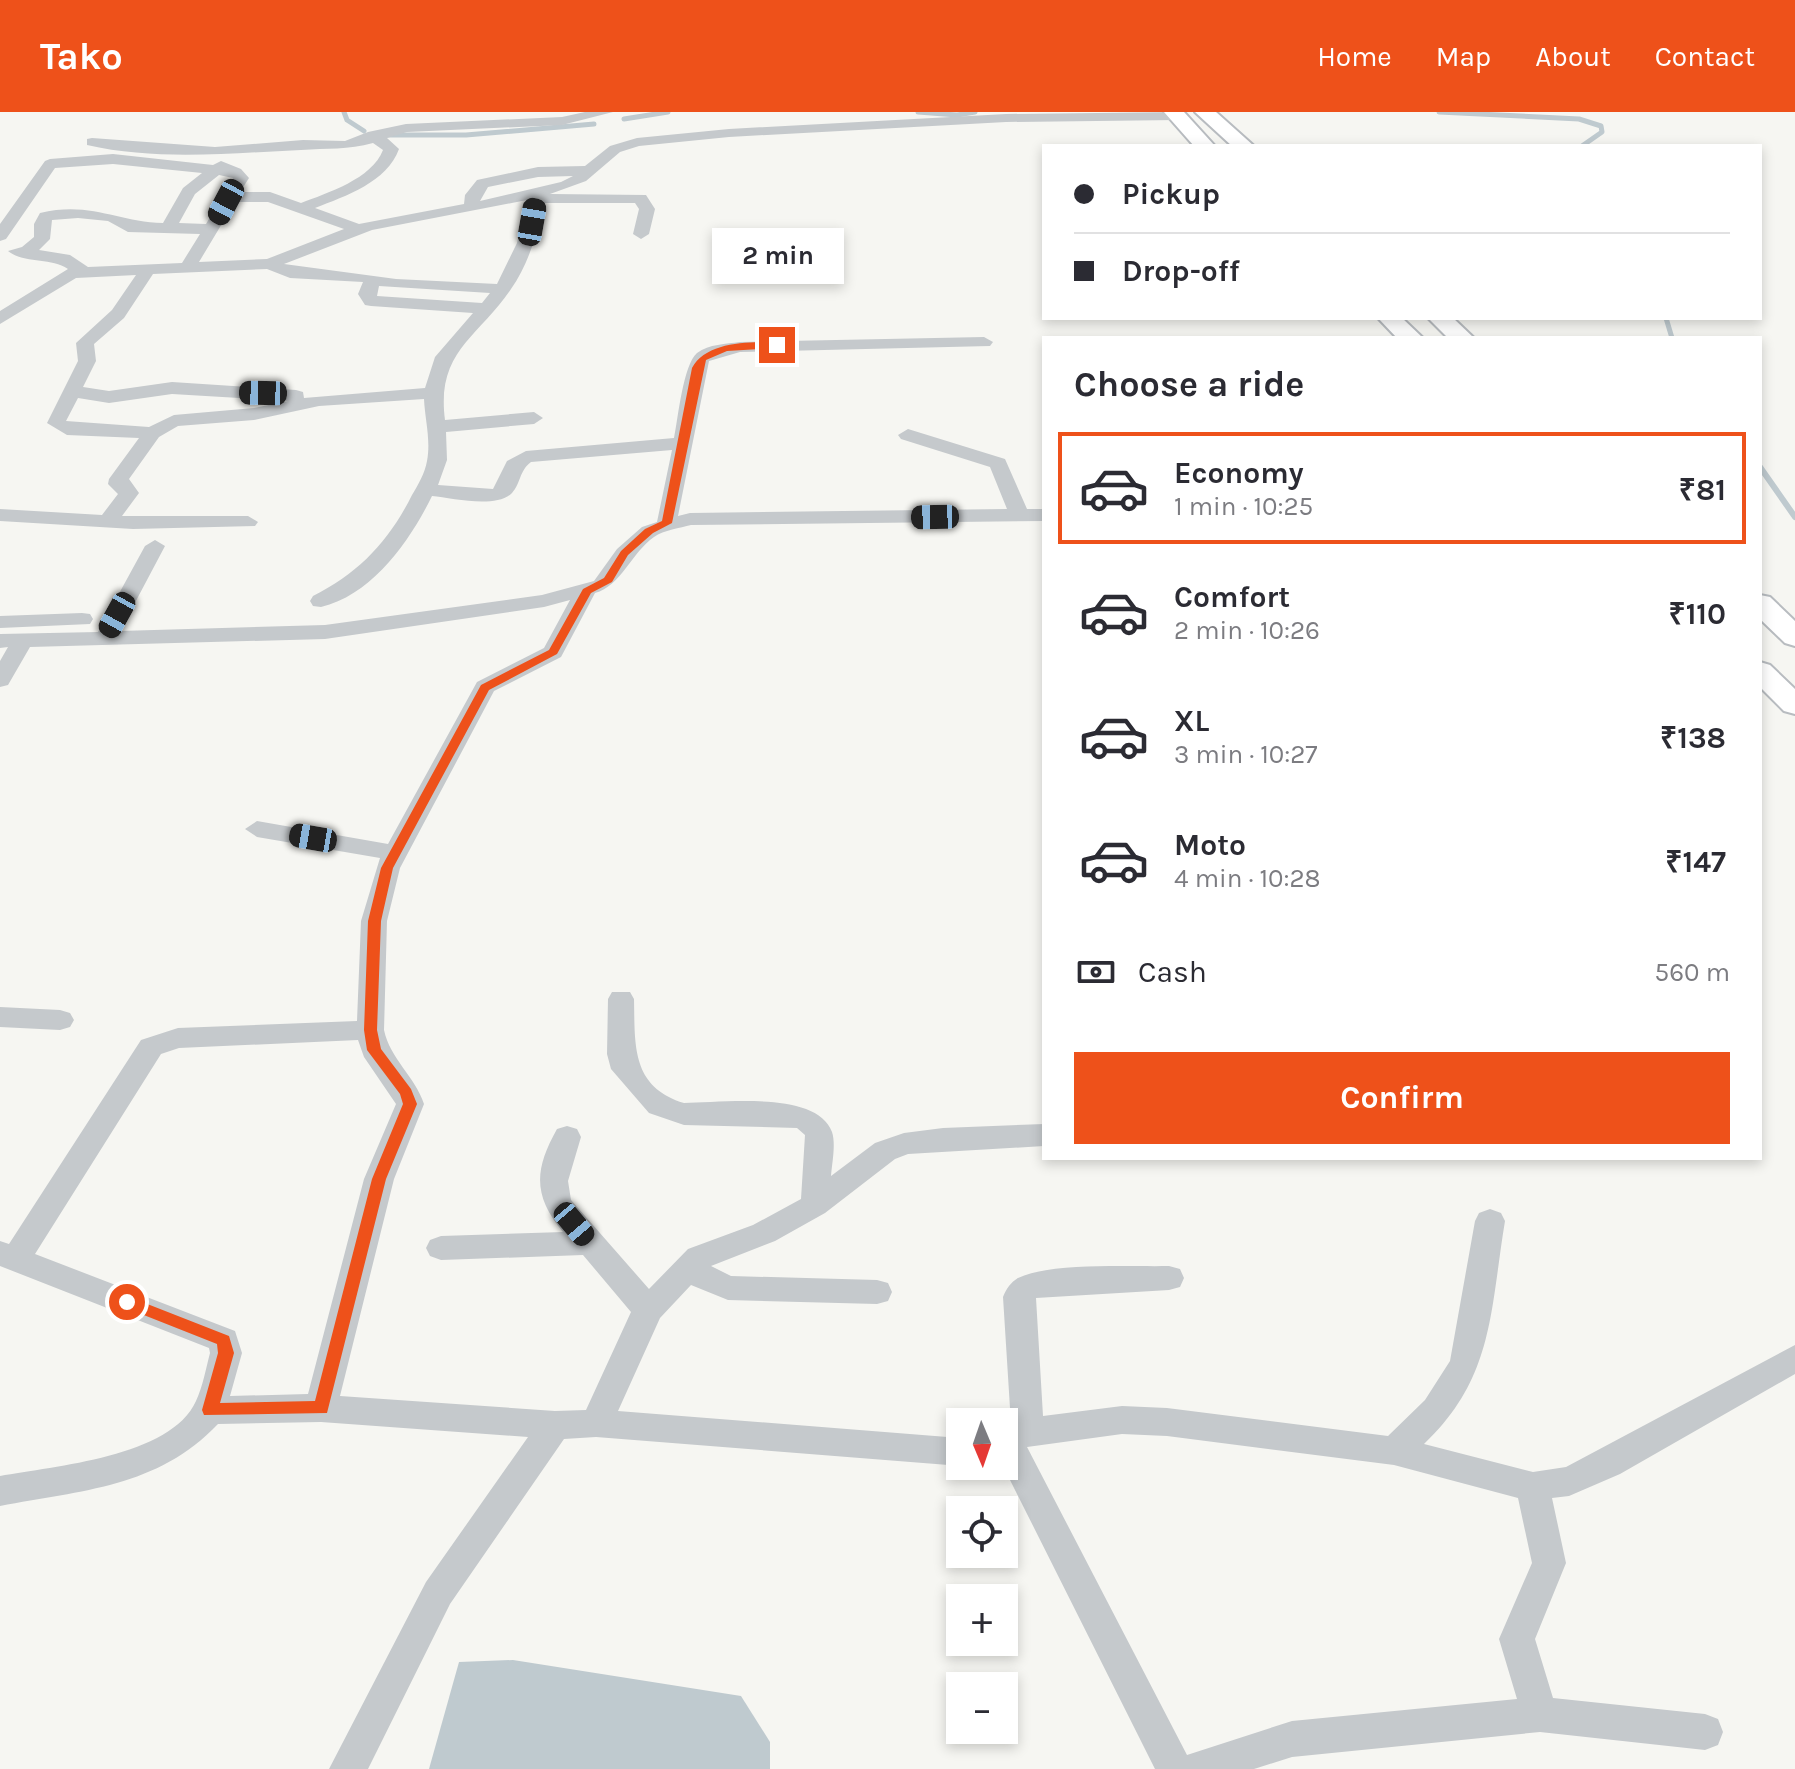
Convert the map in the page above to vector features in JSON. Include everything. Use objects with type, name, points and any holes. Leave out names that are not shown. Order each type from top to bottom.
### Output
[{"type":"main road","points":[[1205,112],[1242,144]]},
{"type":"main road","points":[[1175,114],[1203,144]]},
{"type":"main road","points":[[1391,320],[1409,336]]},
{"type":"main road","points":[[1441,320],[1460,336]]},
{"type":"main road","points":[[1762,605],[1795,637]]},
{"type":"main road","points":[[1762,673],[1795,705]]},
{"type":"street","points":[[92,142],[239,152],[303,145],[346,146],[373,135],[406,128],[571,120],[704,135],[1040,117],[1175,114]]},
{"type":"street","points":[[536,197],[567,185],[589,171],[604,156],[616,125]]},
{"type":"street","points":[[301,208],[354,184],[388,161],[391,149],[373,135]]},
{"type":"street","points":[[168,228],[189,191],[239,152]]},
{"type":"street","points":[[0,236],[15,219],[50,164],[100,159],[153,166],[218,168],[242,175],[187,269]]},
{"type":"street","points":[[472,207],[473,195],[483,183],[538,172],[589,171]]},
{"type":"street","points":[[229,197],[270,197],[358,229]]},
{"type":"street","points":[[321,601],[358,581],[381,561],[425,490],[437,459],[433,393],[444,357],[503,289],[523,257],[536,197]]},
{"type":"street","points":[[0,319],[15,312],[64,276],[84,272],[269,264],[358,229],[536,197],[640,198],[645,201],[647,209],[641,234]]},
{"type":"street","points":[[26,252],[42,239],[42,224],[51,214],[92,214],[115,218],[124,227],[211,229]]},
{"type":"street","points":[[0,250],[64,259],[84,272]]},
{"type":"street","points":[[269,264],[280,271],[373,279],[396,284],[503,289]]},
{"type":"street","points":[[148,270],[118,314],[85,343],[87,361],[56,416],[59,427],[152,433]]},
{"type":"street","points":[[373,279],[367,294],[371,301],[487,309]]},
{"type":"street","points":[[667,523],[685,443],[697,368],[702,358],[715,351],[755,346],[984,342]]},
{"type":"street","points":[[70,391],[109,397],[172,388],[294,395],[306,402]]},
{"type":"street","points":[[107,522],[129,493],[118,484],[119,479],[152,433],[174,421],[254,414],[306,402],[433,393]]},
{"type":"street","points":[[435,427],[534,418]]},
{"type":"street","points":[[908,435],[998,463],[1019,515]]},
{"type":"street","points":[[425,490],[498,495],[506,488],[514,465],[526,457],[685,443]]},
{"type":"street","points":[[0,515],[107,522],[248,522]]},
{"type":"street","points":[[0,680],[11,641],[355,630],[520,605],[586,591],[608,580],[624,553],[649,531],[667,523],[745,517],[1042,515]]},
{"type":"street","points":[[105,638],[155,546]]},
{"type":"street","points":[[321,1408],[379,1179],[410,1104],[406,1092],[374,1050],[370,1030],[374,921],[387,868],[485,687],[553,652],[586,591]]},
{"type":"street","points":[[0,622],[82,619]]},
{"type":"street","points":[[257,829],[396,853]]},
{"type":"street","points":[[621,999],[621,1054],[625,1069],[659,1106],[684,1114],[788,1114],[805,1117],[815,1126],[819,1135],[815,1205]]},
{"type":"street","points":[[0,1017],[60,1020]]},
{"type":"street","points":[[0,1491],[130,1467],[149,1460],[185,1437],[210,1410],[226,1353],[224,1340],[8,1256],[151,1047],[178,1038],[370,1030]]},
{"type":"street","points":[[596,1423],[648,1310],[699,1258],[764,1233],[815,1205],[900,1143],[921,1139],[1019,1140],[1042,1135]]},
{"type":"street","points":[[567,1137],[553,1181],[557,1204],[648,1310]]},
{"type":"street","points":[[1394,1451],[1434,1415],[1459,1379],[1466,1361],[1490,1221]]},
{"type":"street","points":[[441,1248],[591,1243]]},
{"type":"street","points":[[687,1269],[728,1288],[877,1292]]},
{"type":"street","points":[[1014,1408],[1018,1297],[1026,1288],[1044,1283],[1169,1278]]},
{"type":"street","points":[[1018,1437],[1122,1420],[1147,1421],[1394,1451],[1533,1487],[1569,1481],[1608,1464],[1795,1358]]},
{"type":"street","points":[[210,1410],[321,1408],[555,1425],[596,1423],[946,1451]]},
{"type":"street","points":[[348,1769],[438,1593],[555,1425]]},
{"type":"street","points":[[1018,1448],[1175,1769]]},
{"type":"street","points":[[1533,1487],[1549,1563],[1517,1639],[1540,1714]]},
{"type":"street","points":[[1197,1769],[1292,1739],[1540,1714],[1705,1732]]},
{"type":"shaded area","points":[[513,1660],[741,1696],[770,1742],[770,1769],[429,1769],[459,1662]]},
{"type":"waterway","points":[[344,112],[347,120],[364,131]]},
{"type":"waterway","points":[[624,119],[668,112]]},
{"type":"waterway","points":[[918,112],[957,115],[975,112]]},
{"type":"waterway","points":[[1439,112],[1579,119],[1601,126],[1602,132],[1585,144]]},
{"type":"waterway","points":[[385,135],[466,135],[594,124]]},
{"type":"waterway","points":[[1667,320],[1671,336]]},
{"type":"waterway","points":[[1762,470],[1795,517]]},
{"type":"route","points":[[127,1302],[224,1340],[226,1353],[210,1410],[321,1408],[379,1179],[410,1104],[406,1092],[374,1050],[370,1030],[374,921],[387,868],[485,687],[553,652],[586,591],[608,580],[624,553],[649,531],[667,523],[697,368],[702,358],[725,348],[777,345]]}]
